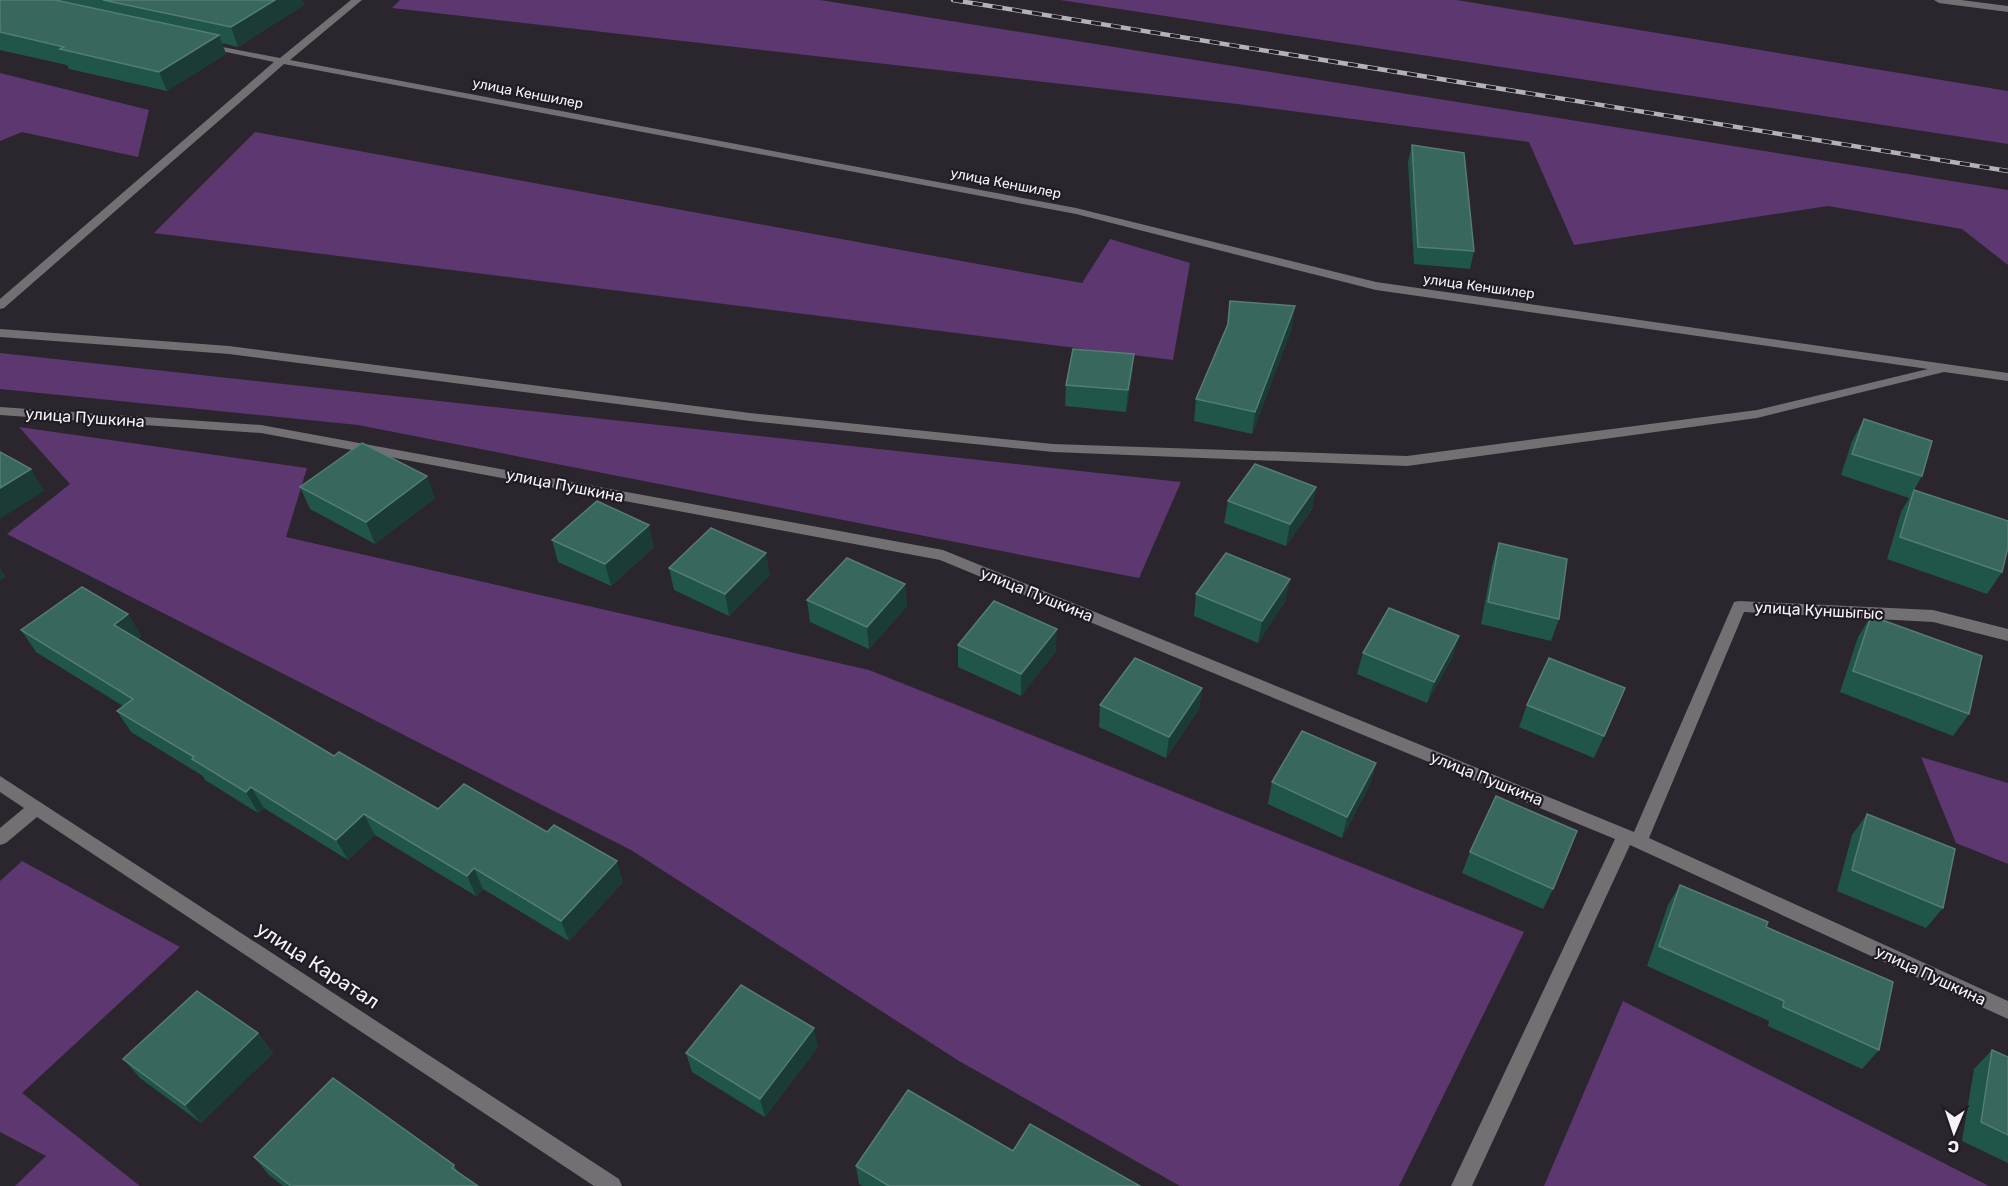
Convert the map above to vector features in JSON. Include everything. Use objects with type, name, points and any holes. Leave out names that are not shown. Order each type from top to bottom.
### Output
[{"type":"street","points":[[0,305],[282,61],[357,0]]},
{"type":"street","points":[[1939,0],[2008,9]]},
{"type":"street","name":"улица Кеншилер","points":[[192,42],[1076,211],[1376,286],[2008,377]]},
{"type":"street","points":[[0,333],[229,350],[750,417],[1053,448],[1407,461],[1757,414],[1947,369]]},
{"type":"street","name":"улица Пушкина","points":[[0,411],[261,429],[943,555],[1633,838],[2008,1010]]},
{"type":"street","name":"улица Куншыгыс","points":[[1633,838],[1739,606],[1933,616],[2008,635]]},
{"type":"street","name":"улица Каратал","points":[[0,783],[612,1186]]},
{"type":"street","points":[[0,838],[37,807]]},
{"type":"street","points":[[1461,1186],[1633,838]]},
{"type":"shaded area","points":[[400,0],[820,0],[2008,190],[2008,265],[1962,229],[1828,206],[1574,245],[1529,142],[1229,103],[392,8]]},
{"type":"shaded area","points":[[1060,0],[1457,0],[2008,91],[2008,144]]},
{"type":"shaded area","points":[[0,73],[149,110],[138,157],[22,132],[0,141]]},
{"type":"shaded area","points":[[255,132],[1082,283],[1110,239],[1190,263],[1173,360],[154,233]]},
{"type":"shaded area","points":[[0,353],[1181,482],[1139,578],[358,425],[0,389]]},
{"type":"shaded area","points":[[19,427],[307,468],[286,537],[869,670],[1524,932],[1399,1186],[1180,1186],[959,1061],[631,850],[7,534],[70,484]]},
{"type":"shaded area","points":[[1921,757],[2008,783],[2008,864],[1956,843]]},
{"type":"shaded area","points":[[22,861],[180,947],[22,1093],[140,1186],[15,1186],[46,1156],[0,1132],[0,881]]},
{"type":"shaded area","points":[[1623,1001],[1989,1186],[1544,1186]]},
{"type":"building","points":[[0,0],[55,0],[219,35],[159,72],[60,49],[64,47],[0,32]]},
{"type":"building","points":[[103,0],[275,0],[231,27]]},
{"type":"building","points":[[1412,145],[1464,153],[1474,251],[1418,247]]},
{"type":"building","points":[[1230,301],[1295,306],[1255,412],[1196,399],[1228,324]]},
{"type":"building","points":[[1073,349],[1134,354],[1128,390],[1066,385]]},
{"type":"building","points":[[1864,419],[1932,441],[1922,476],[1852,454]]},
{"type":"building","points":[[362,443],[427,476],[366,522],[300,487]]},
{"type":"building","points":[[0,452],[31,469],[0,488]]},
{"type":"building","points":[[1255,464],[1316,487],[1290,524],[1228,501]]},
{"type":"building","points":[[1914,490],[2008,521],[2008,547],[2002,572],[1900,537]]},
{"type":"building","points":[[597,501],[649,525],[605,564],[552,540]]},
{"type":"building","points":[[711,528],[766,553],[725,594],[669,568]]},
{"type":"building","points":[[1499,543],[1567,559],[1559,619],[1488,602]]},
{"type":"building","points":[[1226,553],[1290,579],[1262,621],[1196,594]]},
{"type":"building","points":[[847,558],[905,584],[867,627],[807,600]]},
{"type":"building","points":[[82,587],[128,614],[114,625],[334,756],[339,752],[438,809],[464,784],[547,832],[554,825],[617,861],[561,921],[474,868],[467,876],[364,814],[336,840],[251,787],[246,792],[192,759],[194,757],[117,711],[133,699],[21,630]]},
{"type":"building","points":[[994,601],[1057,629],[1021,674],[958,645]]},
{"type":"building","points":[[1389,608],[1459,636],[1434,682],[1363,653]]},
{"type":"building","points":[[1871,616],[1982,656],[1969,714],[1853,671]]},
{"type":"building","points":[[1135,658],[1202,688],[1169,737],[1100,705]]},
{"type":"building","points":[[1549,658],[1625,688],[1604,736],[1527,705]]},
{"type":"building","points":[[1302,731],[1376,763],[1347,817],[1272,782]]},
{"type":"building","points":[[1496,796],[1577,831],[1553,889],[1470,852]]},
{"type":"building","points":[[1867,814],[1955,849],[1943,908],[1852,870]]},
{"type":"building","points":[[1680,885],[1768,922],[1766,927],[1893,982],[1879,1050],[1783,1007],[1784,1001],[1659,946]]},
{"type":"building","points":[[741,985],[814,1028],[760,1099],[686,1053]]},
{"type":"building","points":[[197,991],[258,1033],[185,1105],[123,1059]]},
{"type":"building","points":[[1992,1050],[2008,1057],[2008,1135],[1981,1122]]},
{"type":"building","points":[[333,1078],[454,1165],[452,1168],[478,1186],[291,1186],[254,1157]]},
{"type":"building","points":[[908,1090],[1013,1151],[1030,1124],[1140,1186],[889,1186],[856,1166]]},
{"type":"railway","points":[[953,0],[2008,171]]}]
